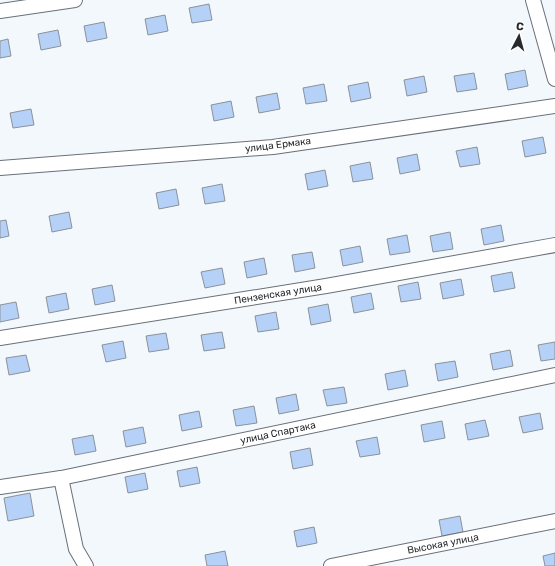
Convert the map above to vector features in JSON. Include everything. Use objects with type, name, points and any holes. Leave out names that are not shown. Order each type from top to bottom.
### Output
[{"type":"street","points":[[0,11],[75,0]]},
{"type":"street","points":[[533,0],[555,79]]},
{"type":"street","name":"улица Ермака","points":[[0,168],[272,147],[555,106]]},
{"type":"street","name":"Пензенская улица","points":[[0,338],[326,286],[555,245]]},
{"type":"street","name":"улица Спартака","points":[[0,486],[61,478],[555,375]]},
{"type":"street","points":[[61,478],[76,549],[86,566]]},
{"type":"street","name":"Высокая улица","points":[[331,566],[555,521]]},
{"type":"building","points":[[209,4],[212,20],[192,23],[189,8]]},
{"type":"building","points":[[165,15],[168,31],[148,35],[145,19]]},
{"type":"building","points":[[104,22],[107,38],[87,42],[84,26]]},
{"type":"building","points":[[58,30],[61,46],[41,50],[38,34]]},
{"type":"building","points":[[8,39],[11,56],[0,58],[0,41]]},
{"type":"building","points":[[525,70],[528,86],[508,90],[505,74]]},
{"type":"building","points":[[474,73],[477,89],[457,92],[454,76]]},
{"type":"building","points":[[424,76],[427,92],[407,96],[404,80]]},
{"type":"building","points":[[368,82],[371,98],[351,102],[348,86]]},
{"type":"building","points":[[324,84],[327,101],[306,104],[303,88]]},
{"type":"building","points":[[277,93],[280,109],[259,113],[256,97]]},
{"type":"building","points":[[231,101],[234,117],[214,121],[211,105]]},
{"type":"building","points":[[31,109],[34,125],[13,128],[10,113]]},
{"type":"building","points":[[543,137],[546,153],[525,157],[522,141]]},
{"type":"building","points":[[477,147],[480,164],[460,167],[456,151]]},
{"type":"building","points":[[417,154],[420,170],[400,174],[397,158]]},
{"type":"building","points":[[370,162],[373,179],[353,182],[350,166]]},
{"type":"building","points":[[325,170],[328,186],[308,190],[305,174]]},
{"type":"building","points":[[222,184],[225,201],[205,204],[202,188]]},
{"type":"building","points":[[176,189],[179,205],[159,209],[156,193]]},
{"type":"building","points":[[69,212],[72,228],[52,232],[49,216]]},
{"type":"building","points":[[6,220],[9,236],[0,238],[0,221]]},
{"type":"building","points":[[501,225],[504,241],[484,245],[481,229]]},
{"type":"building","points":[[450,232],[453,249],[433,252],[430,236]]},
{"type":"building","points":[[407,235],[410,252],[390,255],[387,239]]},
{"type":"building","points":[[360,246],[363,262],[343,266],[340,250]]},
{"type":"building","points":[[312,252],[315,268],[295,272],[292,255]]},
{"type":"building","points":[[264,258],[267,274],[247,278],[244,262]]},
{"type":"building","points":[[222,268],[225,284],[205,288],[201,272]]},
{"type":"building","points":[[512,272],[515,288],[494,292],[491,276]]},
{"type":"building","points":[[461,279],[464,295],[443,299],[440,283]]},
{"type":"building","points":[[418,282],[421,299],[401,302],[398,286]]},
{"type":"building","points":[[112,285],[115,301],[95,305],[92,289]]},
{"type":"building","points":[[66,293],[69,309],[49,313],[46,297]]},
{"type":"building","points":[[371,293],[374,309],[354,313],[351,297]]},
{"type":"building","points":[[16,302],[19,318],[0,322],[0,305]]},
{"type":"building","points":[[328,304],[331,321],[311,325],[308,308]]},
{"type":"building","points":[[276,312],[279,329],[258,332],[255,316]]},
{"type":"building","points":[[222,332],[225,348],[204,351],[201,335]]},
{"type":"building","points":[[166,333],[169,349],[149,352],[146,336]]},
{"type":"building","points":[[123,341],[126,358],[106,362],[102,345]]},
{"type":"building","points":[[555,342],[555,359],[541,361],[538,345]]},
{"type":"building","points":[[510,350],[513,366],[493,370],[490,354]]},
{"type":"building","points":[[26,355],[30,371],[9,375],[6,358]]},
{"type":"building","points":[[455,361],[458,377],[438,381],[435,364]]},
{"type":"building","points":[[405,370],[408,386],[388,390],[385,374]]},
{"type":"building","points":[[344,387],[347,403],[327,406],[323,390]]},
{"type":"building","points":[[296,394],[299,410],[279,414],[276,398]]},
{"type":"building","points":[[254,406],[257,423],[236,426],[233,410]]},
{"type":"building","points":[[199,411],[202,427],[182,431],[179,415]]},
{"type":"building","points":[[540,413],[543,429],[523,433],[519,417]]},
{"type":"building","points":[[485,420],[489,436],[468,440],[465,424]]},
{"type":"building","points":[[442,421],[445,438],[424,442],[421,425]]},
{"type":"building","points":[[143,427],[146,443],[126,447],[123,431]]},
{"type":"building","points":[[93,435],[96,451],[75,455],[72,439]]},
{"type":"building","points":[[377,437],[380,454],[360,457],[356,441]]},
{"type":"building","points":[[310,448],[313,465],[293,469],[290,452]]},
{"type":"building","points":[[197,467],[200,483],[180,487],[177,471]]},
{"type":"building","points":[[145,473],[148,489],[128,493],[125,477]]},
{"type":"building","points":[[30,493],[34,516],[8,521],[4,498]]},
{"type":"building","points":[[460,516],[463,532],[442,536],[439,520]]},
{"type":"building","points":[[314,527],[317,543],[297,547],[294,531]]},
{"type":"building","points":[[225,551],[228,566],[207,566],[205,555]]},
{"type":"building","points":[[555,553],[555,566],[545,566],[543,556]]}]
